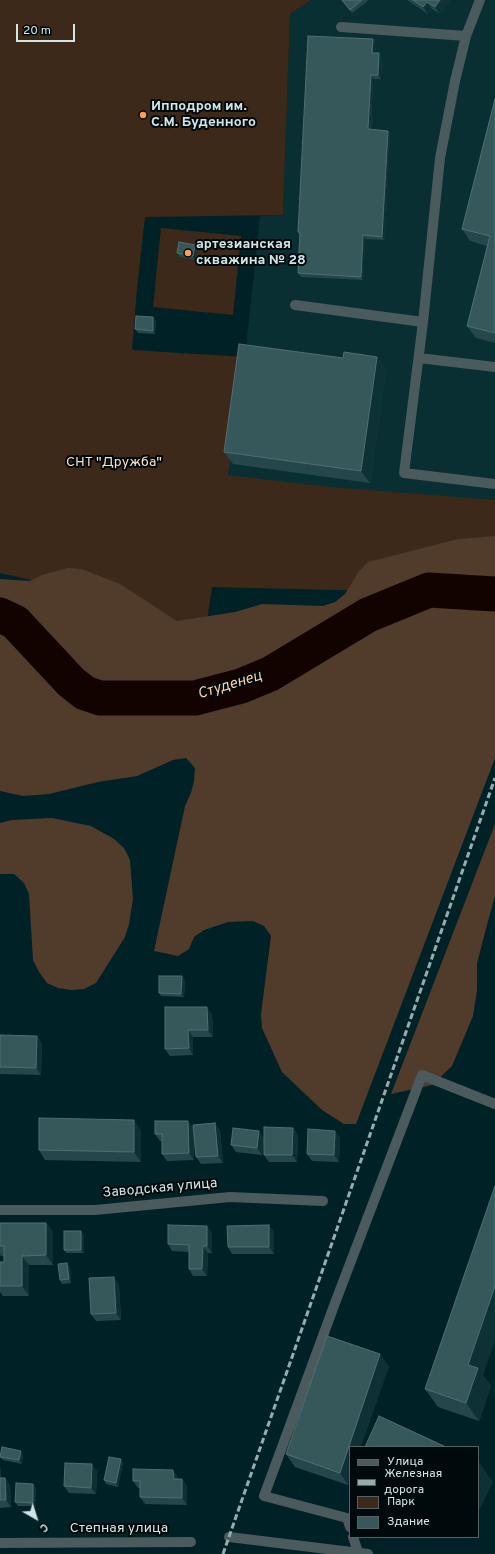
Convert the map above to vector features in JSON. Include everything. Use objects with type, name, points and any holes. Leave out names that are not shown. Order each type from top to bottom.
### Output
[{"type":"street","points":[[480,0],[466,36],[455,81],[440,158],[419,358],[404,473],[495,484]]},
{"type":"street","points":[[341,27],[466,36]]},
{"type":"street","points":[[295,305],[423,322]]},
{"type":"street","points":[[419,358],[495,367]]},
{"type":"street","points":[[349,1524],[347,1518],[264,1496],[335,1303],[422,1075],[495,1104]]},
{"type":"street","name":"Заводская улица","points":[[0,1210],[95,1210],[230,1197],[323,1201]]},
{"type":"street","points":[[229,1537],[363,1553]]},
{"type":"street","points":[[354,1538],[363,1553]]},
{"type":"street","name":"Степная улица","points":[[0,1543],[191,1542]]},
{"type":"shaded area","points":[[311,0],[495,0],[495,576],[342,590],[212,587],[245,357],[260,216],[283,215],[290,14]]},
{"type":"shaded area","points":[[495,536],[495,758],[356,1124],[344,1124],[322,1110],[282,1072],[262,1028],[261,1014],[271,936],[264,926],[253,921],[228,922],[204,930],[194,937],[189,949],[178,956],[154,951],[185,806],[191,793],[194,781],[195,768],[186,758],[173,760],[137,776],[98,782],[49,794],[23,796],[0,791],[0,579],[30,581],[42,575],[68,568],[82,569],[120,584],[177,621],[235,612],[262,604],[323,606],[335,602],[345,594],[359,571],[368,562],[458,539]]},
{"type":"shaded area","points":[[52,818],[91,826],[114,839],[124,848],[130,860],[133,899],[129,924],[125,937],[96,983],[84,989],[71,990],[58,988],[47,983],[33,960],[29,894],[24,883],[14,874],[0,874],[0,823],[12,820]]},
{"type":"shaded area","points":[[495,824],[495,895],[477,963],[477,990],[473,1016],[452,1066],[432,1085],[391,1094]]},
{"type":"green space","name":"СНТ \"Дружба\"","points":[[0,0],[311,0],[290,14],[283,215],[145,217],[132,350],[245,357],[228,475],[330,487],[495,500],[495,576],[342,590],[212,587],[202,655],[70,589],[0,573]]},
{"type":"green space","points":[[161,228],[241,236],[233,315],[153,307]]},
{"type":"building","points":[[342,0],[362,0],[350,10]]},
{"type":"building","points":[[413,0],[440,0],[435,7],[427,2],[423,7]]},
{"type":"building","points":[[308,36],[373,39],[372,53],[379,53],[378,75],[371,75],[368,129],[388,131],[382,237],[363,235],[361,277],[298,273],[300,232],[298,232]]},
{"type":"building","points":[[495,99],[495,333],[467,326],[490,236],[462,229]]},
{"type":"building","points":[[179,242],[195,245],[193,256],[177,253]]},
{"type":"building","points":[[136,316],[153,317],[153,331],[135,329]]},
{"type":"building","points":[[239,344],[343,358],[344,352],[377,357],[361,471],[224,452]]},
{"type":"building","points":[[159,976],[182,976],[181,994],[159,993]]},
{"type":"building","points":[[165,1007],[207,1007],[208,1030],[188,1030],[189,1048],[165,1049]]},
{"type":"building","points":[[0,1035],[37,1036],[36,1068],[0,1067]]},
{"type":"building","points":[[39,1118],[134,1120],[134,1152],[39,1150]]},
{"type":"building","points":[[155,1121],[188,1121],[189,1153],[162,1154],[162,1134],[155,1134]]},
{"type":"building","points":[[215,1123],[218,1156],[196,1157],[193,1125]]},
{"type":"building","points":[[264,1127],[293,1128],[292,1155],[264,1155]]},
{"type":"building","points":[[233,1128],[259,1131],[257,1148],[231,1145]]},
{"type":"building","points":[[308,1129],[335,1131],[334,1155],[307,1154]]},
{"type":"building","points":[[495,1186],[495,1286],[468,1365],[478,1368],[466,1403],[425,1389]]},
{"type":"building","points":[[0,1223],[46,1223],[46,1255],[22,1256],[22,1286],[0,1286],[0,1262],[4,1262],[4,1246],[0,1246]]},
{"type":"building","points":[[168,1225],[207,1226],[207,1246],[203,1246],[202,1269],[189,1269],[189,1245],[168,1244]]},
{"type":"building","points":[[269,1225],[269,1247],[228,1247],[227,1226]]},
{"type":"building","points":[[64,1231],[81,1231],[81,1250],[64,1250]]},
{"type":"building","points":[[67,1263],[69,1279],[60,1280],[58,1264]]},
{"type":"building","points":[[114,1277],[116,1313],[91,1314],[89,1278]]},
{"type":"building","points":[[327,1336],[380,1354],[340,1473],[286,1454]]},
{"type":"building","points":[[379,1416],[444,1446],[365,1446]]},
{"type":"building","points":[[2,1447],[21,1451],[19,1460],[0,1457]]},
{"type":"building","points":[[109,1457],[121,1459],[116,1483],[104,1480]]},
{"type":"building","points":[[65,1463],[92,1464],[91,1488],[64,1486]]},
{"type":"building","points":[[133,1469],[173,1470],[174,1479],[182,1479],[182,1498],[140,1497],[140,1481],[133,1481]]},
{"type":"building","points":[[0,1478],[5,1478],[6,1500],[0,1500]]},
{"type":"building","points":[[16,1483],[33,1484],[33,1503],[15,1502]]},
{"type":"waterway","name":"Студенец","points":[[0,615],[15,622],[71,682],[85,693],[100,698],[195,698],[241,686],[270,674],[368,615],[429,590],[495,594]]},
{"type":"railway","points":[[223,1554],[495,778]]},
{"type":"place","name":"Ипподром им. С.М. Буденного","points":[[143,115]]},
{"type":"place","name":"артезианская скважина № 28","points":[[188,253]]}]
